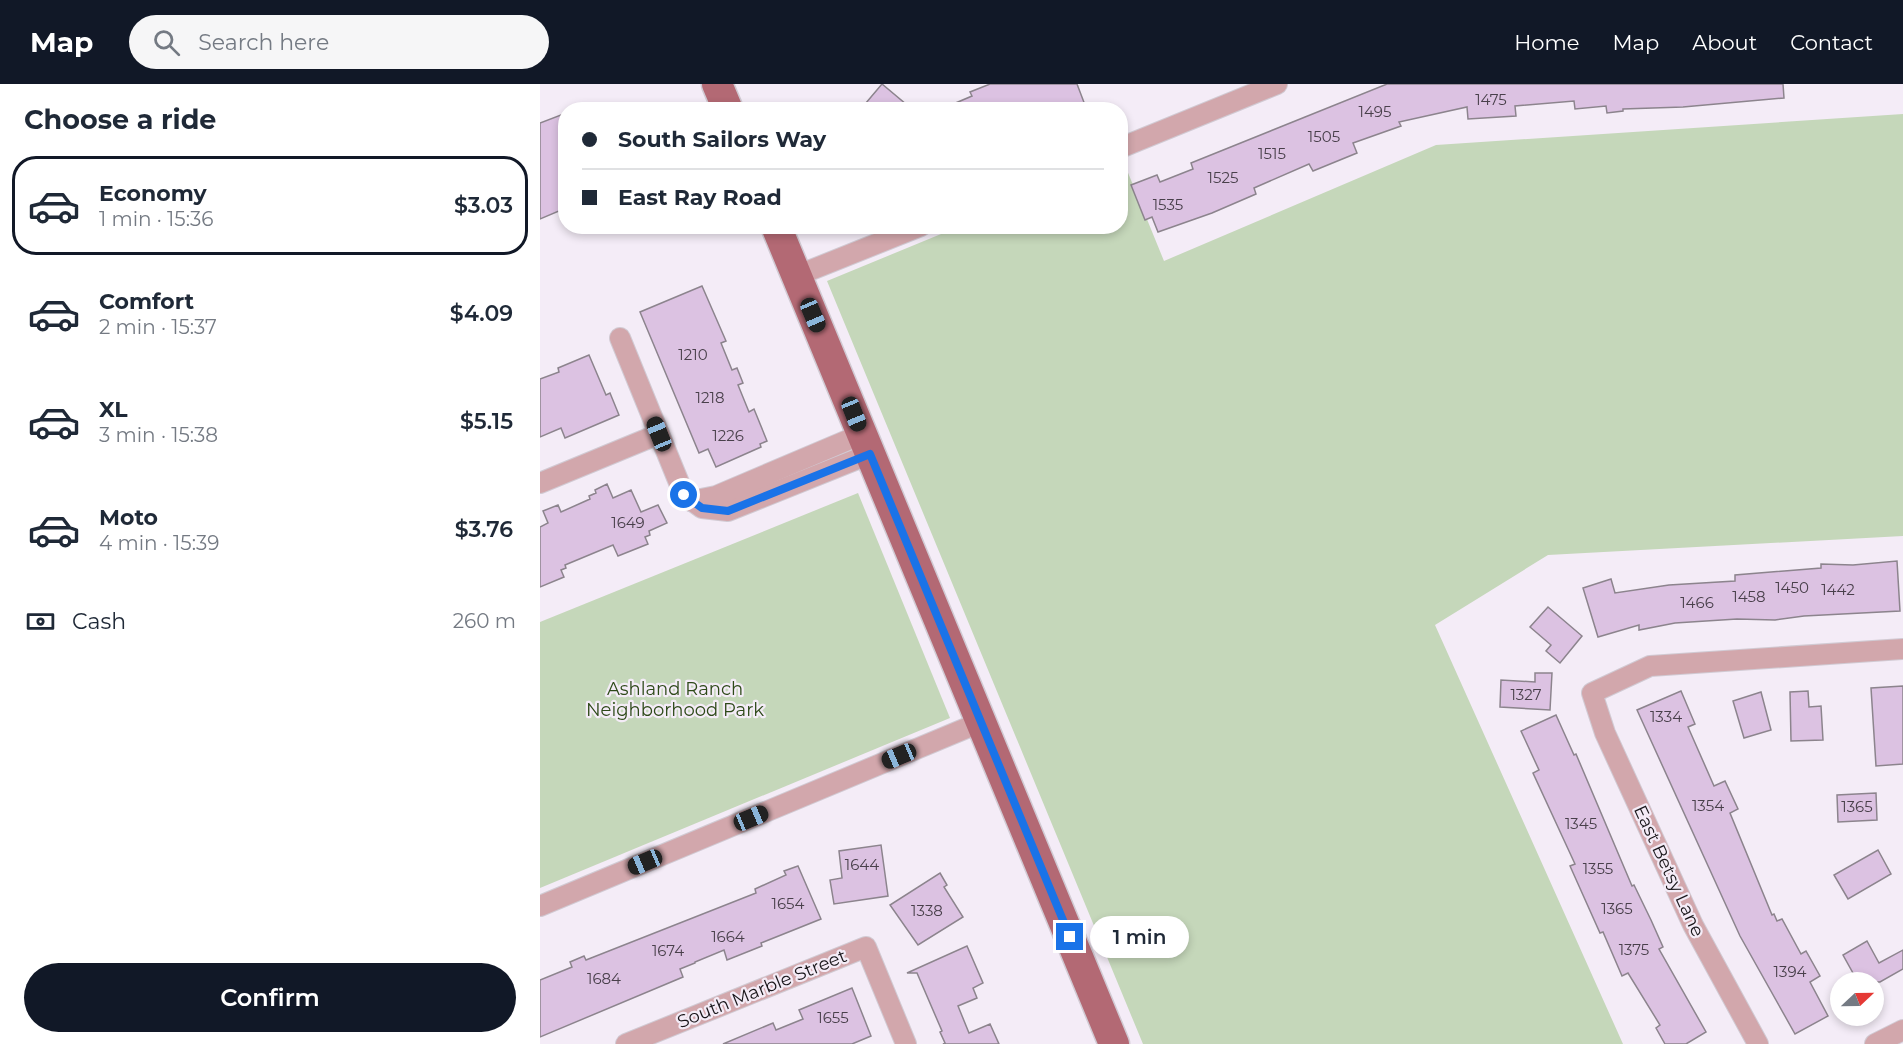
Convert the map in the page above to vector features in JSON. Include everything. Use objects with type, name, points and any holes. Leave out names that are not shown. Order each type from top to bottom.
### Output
[{"type":"main road","points":[[717,84],[725,102]]},
{"type":"main road","points":[[779,234],[1114,1044]]},
{"type":"street","points":[[1128,145],[1277,84]]},
{"type":"street","points":[[796,276],[901,234]]},
{"type":"street","points":[[620,338],[684,495],[691,501],[773,483],[866,444]]},
{"type":"street","points":[[540,483],[659,434]]},
{"type":"street","name":"East Betsy Lane","points":[[1758,1044],[1693,925],[1605,733],[1592,693],[1650,666],[1903,649]]},
{"type":"street","points":[[540,906],[981,722]]},
{"type":"street","name":"South Marble Street","points":[[626,1044],[866,947],[906,1044]]},
{"type":"street","points":[[1875,1044],[1903,1030]]},
{"type":"green space","points":[[1903,114],[1903,536],[1548,555],[1435,625],[1623,1044],[1143,1044],[827,281],[941,234],[1128,234],[1128,173],[1164,261],[1436,145]]},
{"type":"green space","name":"Ashland Ranch Neighborhood Park","points":[[858,493],[950,718],[540,888],[540,622]]},
{"type":"building","points":[[882,84],[903,102],[867,102]]},
{"type":"building","points":[[990,84],[1077,84],[1084,102],[958,102],[972,96],[970,92]]},
{"type":"building","points":[[1387,84],[1783,84],[1784,98],[1683,107],[1623,109],[1623,111],[1607,113],[1606,106],[1575,109],[1574,101],[1515,106],[1516,116],[1468,119],[1467,107],[1399,122],[1401,126],[1353,143],[1357,153],[1313,171],[1309,164],[1254,188],[1256,194],[1212,213],[1158,232],[1152,217],[1145,220],[1131,185],[1157,175],[1160,182],[1193,169],[1191,163]]},
{"type":"building","points":[[558,116],[558,211],[540,219],[540,123]]},
{"type":"building","points":[[702,286],[726,341],[721,343],[732,370],[737,368],[743,383],[738,385],[749,412],[754,409],[767,441],[760,444],[761,447],[716,467],[708,449],[699,453],[640,312]]},
{"type":"building","points":[[589,355],[606,395],[610,393],[619,415],[565,438],[561,428],[540,437],[540,379],[559,372],[558,368]]},
{"type":"building","points":[[607,484],[613,498],[631,490],[641,512],[658,505],[667,523],[649,531],[650,535],[645,537],[648,544],[618,556],[613,545],[565,565],[566,568],[561,570],[564,577],[540,587],[540,527],[548,523],[543,511],[558,505],[561,512],[590,499],[589,496],[596,493],[595,490]]},
{"type":"building","points":[[1897,561],[1900,611],[1804,616],[1775,620],[1737,619],[1675,623],[1639,630],[1639,625],[1598,637],[1583,588],[1611,579],[1615,593],[1669,585],[1735,581],[1735,575],[1821,568],[1821,564],[1853,565]]},
{"type":"building","points":[[1548,607],[1582,636],[1560,663],[1546,651],[1551,645],[1530,627]]},
{"type":"building","points":[[1535,673],[1552,673],[1550,710],[1500,707],[1501,680],[1535,682]]},
{"type":"building","points":[[1903,686],[1903,764],[1876,766],[1871,688]]},
{"type":"building","points":[[1681,691],[1695,724],[1688,727],[1714,786],[1725,781],[1738,809],[1730,813],[1772,915],[1774,914],[1777,921],[1782,919],[1801,954],[1806,951],[1820,976],[1810,982],[1828,1016],[1795,1034],[1740,936],[1637,710]]},
{"type":"building","points":[[1808,691],[1809,707],[1821,706],[1823,740],[1791,741],[1790,692]]},
{"type":"building","points":[[1761,692],[1771,730],[1744,738],[1733,701]]},
{"type":"building","points":[[1556,715],[1574,755],[1576,754],[1632,886],[1634,885],[1663,947],[1659,949],[1706,1032],[1686,1044],[1665,1044],[1656,1028],[1660,1025],[1628,973],[1622,976],[1570,866],[1575,864],[1533,773],[1539,770],[1521,731]]},
{"type":"building","points":[[1876,793],[1877,820],[1838,822],[1837,795]]},
{"type":"building","points":[[881,845],[888,896],[834,904],[830,880],[842,878],[839,851]]},
{"type":"building","points":[[1878,850],[1891,874],[1848,899],[1834,875]]},
{"type":"building","points":[[798,866],[821,919],[761,943],[762,946],[727,960],[724,950],[695,962],[680,969],[683,977],[540,1037],[540,980],[572,967],[570,962],[584,956],[586,960],[756,893],[755,889],[786,875],[784,871]]},
{"type":"building","points":[[940,873],[947,885],[944,887],[963,917],[918,945],[890,905]]},
{"type":"building","points":[[1867,941],[1879,963],[1903,950],[1903,969],[1884,980],[1884,972],[1852,972],[1843,955]]},
{"type":"building","points":[[967,946],[983,983],[973,988],[977,998],[958,1006],[969,1033],[990,1024],[999,1044],[943,1044],[945,1043],[940,1032],[942,1031],[917,973],[907,973]]},
{"type":"building","points":[[852,988],[871,1036],[852,1044],[723,1044],[773,1023],[776,1030],[803,1019],[799,1010]]},
{"type":"route","points":[[684,495],[702,508],[728,511],[870,454],[1070,937]]}]
